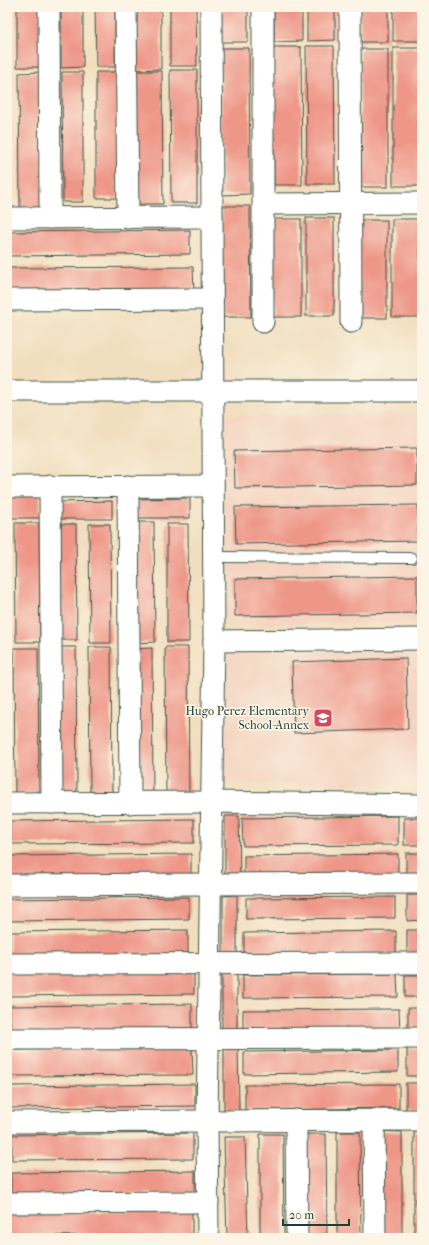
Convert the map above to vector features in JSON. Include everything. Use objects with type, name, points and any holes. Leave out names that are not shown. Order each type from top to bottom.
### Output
[{"type":"street","points":[[49,7],[50,218]]},
{"type":"street","points":[[126,7],[128,218]]},
{"type":"street","points":[[208,1238],[207,1120],[214,641],[211,7]]},
{"type":"street","points":[[263,7],[263,322]]},
{"type":"street","points":[[350,7],[351,322]]},
{"type":"street","points":[[264,204],[422,203]]},
{"type":"street","points":[[7,218],[212,217]]},
{"type":"street","points":[[7,300],[212,299]]},
{"type":"street","points":[[7,391],[422,391]]},
{"type":"street","points":[[7,486],[213,486]]},
{"type":"street","points":[[50,486],[52,803]]},
{"type":"street","points":[[128,486],[130,803]]},
{"type":"street","points":[[214,641],[422,639]]},
{"type":"street","points":[[7,803],[211,802],[422,805]]},
{"type":"street","points":[[7,885],[422,883]]},
{"type":"street","points":[[7,964],[422,963]]},
{"type":"street","points":[[7,1039],[422,1038]]},
{"type":"street","points":[[296,1120],[297,1238]]},
{"type":"street","points":[[374,1120],[374,1238]]},
{"type":"street","points":[[7,1122],[422,1120]]},
{"type":"street","points":[[7,1203],[208,1202]]},
{"type":"lane","points":[[214,557],[412,558]]},
{"type":"shaded area","points":[[412,413],[422,416],[422,622],[226,625],[223,416]]},
{"type":"shaded area","name":"Hugo Perez Elementary School-Annex","points":[[422,652],[422,785],[223,783],[225,653]]},
{"type":"building","points":[[17,7],[40,7],[41,67],[17,67]]},
{"type":"building","points":[[61,7],[83,7],[83,67],[61,68]]},
{"type":"building","points":[[95,7],[115,7],[115,67],[96,67]]},
{"type":"building","points":[[134,7],[161,7],[161,69],[134,70]]},
{"type":"building","points":[[170,7],[196,7],[197,66],[170,66]]},
{"type":"building","points":[[220,7],[248,7],[248,42],[221,42]]},
{"type":"building","points":[[274,7],[302,7],[302,41],[274,42]]},
{"type":"building","points":[[307,7],[335,7],[335,40],[307,41]]},
{"type":"building","points":[[360,7],[388,7],[388,42],[360,42]]},
{"type":"building","points":[[393,7],[421,7],[421,41],[393,41]]},
{"type":"building","points":[[306,46],[334,46],[335,184],[307,184]]},
{"type":"building","points":[[273,47],[301,47],[302,185],[274,185]]},
{"type":"building","points":[[221,48],[249,48],[250,194],[222,195]]},
{"type":"building","points":[[393,48],[421,48],[421,186],[393,186]]},
{"type":"building","points":[[360,49],[388,49],[388,187],[360,187]]},
{"type":"building","points":[[170,70],[197,70],[197,203],[171,203]]},
{"type":"building","points":[[133,71],[162,71],[163,204],[133,204]]},
{"type":"building","points":[[42,72],[42,208],[20,208],[19,73]]},
{"type":"building","points":[[62,72],[83,72],[83,202],[63,202]]},
{"type":"building","points":[[96,72],[117,72],[118,198],[96,198]]},
{"type":"building","points":[[8,131],[9,205],[7,205]]},
{"type":"building","points":[[222,206],[250,206],[251,317],[223,317]]},
{"type":"building","points":[[306,218],[334,218],[334,316],[306,316]]},
{"type":"building","points":[[273,219],[301,219],[301,317],[273,317]]},
{"type":"building","points":[[392,219],[420,219],[420,317],[392,317]]},
{"type":"building","points":[[359,220],[387,220],[387,318],[359,318]]},
{"type":"building","points":[[190,230],[190,254],[9,256],[8,232]]},
{"type":"building","points":[[193,267],[194,292],[7,294],[7,268]]},
{"type":"building","points":[[417,448],[417,485],[235,488],[234,451]]},
{"type":"building","points":[[40,494],[40,518],[7,518],[7,495]]},
{"type":"building","points":[[190,498],[190,518],[131,518],[131,499]]},
{"type":"building","points":[[112,501],[112,519],[57,519],[57,502]]},
{"type":"building","points":[[418,505],[418,541],[236,544],[235,507]]},
{"type":"building","points":[[132,522],[154,522],[155,642],[133,643]]},
{"type":"building","points":[[15,523],[39,523],[40,642],[16,642]]},
{"type":"building","points":[[57,524],[76,524],[77,640],[58,640]]},
{"type":"building","points":[[89,524],[110,524],[111,643],[90,643]]},
{"type":"building","points":[[167,524],[188,524],[189,642],[167,642]]},
{"type":"building","points":[[417,576],[417,613],[235,616],[235,579]]},
{"type":"building","points":[[54,647],[76,647],[77,793],[55,794]]},
{"type":"building","points":[[89,647],[111,647],[112,792],[90,793]]},
{"type":"building","points":[[165,647],[188,647],[189,793],[166,794]]},
{"type":"building","points":[[14,648],[38,648],[39,794],[15,794]]},
{"type":"building","points":[[152,648],[153,794],[131,794],[130,649]]},
{"type":"building","points":[[406,658],[408,729],[294,733],[292,662]]},
{"type":"building","points":[[225,816],[239,816],[240,880],[225,880]]},
{"type":"building","points":[[398,816],[398,845],[243,846],[242,818]]},
{"type":"building","points":[[404,818],[422,818],[422,845],[404,845]]},
{"type":"building","points":[[194,819],[194,843],[10,844],[10,821]]},
{"type":"building","points":[[406,853],[422,853],[422,880],[406,880]]},
{"type":"building","points":[[191,854],[191,878],[9,880],[8,856]]},
{"type":"building","points":[[398,854],[398,878],[244,880],[244,856]]},
{"type":"building","points":[[237,895],[237,959],[223,960],[223,896]]},
{"type":"building","points":[[407,895],[422,895],[422,920],[407,921]]},
{"type":"building","points":[[189,897],[189,919],[7,921],[7,899]]},
{"type":"building","points":[[395,897],[395,918],[246,919],[246,898]]},
{"type":"building","points":[[188,930],[188,956],[10,957],[10,932]]},
{"type":"building","points":[[407,930],[422,930],[422,959],[407,959]]},
{"type":"building","points":[[396,931],[396,954],[244,956],[244,933]]},
{"type":"building","points":[[237,968],[237,1032],[222,1033],[222,969]]},
{"type":"building","points":[[194,971],[194,994],[8,996],[8,973]]},
{"type":"building","points":[[397,974],[398,997],[243,998],[243,975]]},
{"type":"building","points":[[405,975],[422,975],[422,997],[405,997]]},
{"type":"building","points":[[192,1004],[192,1031],[11,1033],[10,1006]]},
{"type":"building","points":[[408,1008],[422,1008],[422,1034],[408,1034]]},
{"type":"building","points":[[399,1009],[400,1032],[243,1034],[243,1010]]},
{"type":"building","points":[[224,1046],[238,1046],[239,1111],[224,1111]]},
{"type":"building","points":[[192,1048],[193,1075],[11,1076],[10,1050]]},
{"type":"building","points":[[407,1048],[422,1048],[422,1076],[407,1076]]},
{"type":"building","points":[[398,1050],[398,1072],[244,1074],[244,1052]]},
{"type":"building","points":[[406,1083],[422,1083],[422,1110],[406,1110]]},
{"type":"building","points":[[195,1084],[195,1106],[9,1108],[9,1086]]},
{"type":"building","points":[[399,1084],[399,1108],[245,1110],[245,1085]]},
{"type":"building","points":[[379,1131],[402,1132],[402,1238],[380,1238]]},
{"type":"building","points":[[337,1132],[360,1132],[361,1238],[337,1238]]},
{"type":"building","points":[[414,1132],[422,1132],[422,1238],[414,1238]]},
{"type":"building","points":[[193,1133],[193,1159],[12,1160],[12,1135]]},
{"type":"building","points":[[260,1134],[283,1134],[284,1238],[260,1238]]},
{"type":"building","points":[[301,1134],[326,1134],[327,1238],[301,1238]]},
{"type":"building","points":[[224,1137],[245,1137],[248,1238],[227,1238]]},
{"type":"building","points":[[195,1171],[195,1193],[11,1195],[11,1173]]},
{"type":"building","points":[[192,1211],[192,1235],[8,1236],[8,1213]]},
{"type":"place","name":"Hugo Perez Elementary School-Annex","points":[[323,718]]}]
